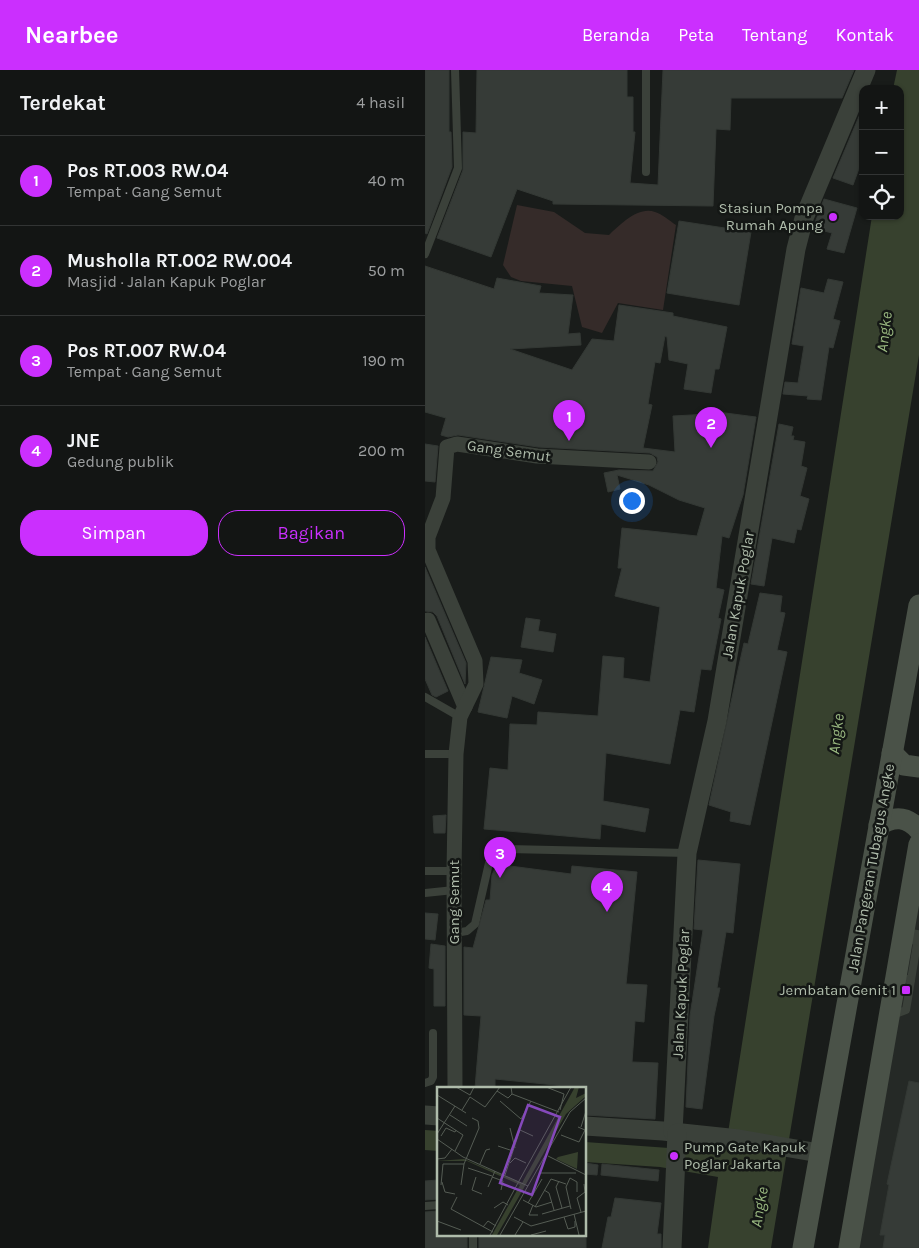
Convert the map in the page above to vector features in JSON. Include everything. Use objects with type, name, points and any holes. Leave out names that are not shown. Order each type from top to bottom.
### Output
[{"type":"main road","name":"Jalan Pangeran Tubagus Angke","points":[[803,1248],[813,1152],[879,825],[919,605]]},
{"type":"main road","points":[[892,752],[904,765],[919,767]]},
{"type":"main road","points":[[879,825],[888,820],[903,818],[919,830]]},
{"type":"main road","points":[[849,1248],[889,1011],[903,978],[913,937],[919,844]]},
{"type":"street","name":"Jalan Kapuk Poglar","points":[[673,1248],[687,853],[717,721],[799,233],[866,70]]},
{"type":"street","name":"Gang Semut","points":[[455,1087],[454,871],[456,754],[463,712],[476,684],[475,661],[428,550],[428,537],[443,498],[447,447],[457,444],[537,456],[649,462]]},
{"type":"street","points":[[428,620],[463,712]]},
{"type":"street","points":[[586,1126],[749,1143],[813,1152]]},
{"type":"lane","points":[[425,254],[458,168],[455,70]]},
{"type":"lane","points":[[645,172],[646,70]]},
{"type":"lane","points":[[425,697],[463,712]]},
{"type":"lane","points":[[425,754],[456,754]]},
{"type":"lane","points":[[455,933],[467,931],[475,924],[489,863],[497,854],[508,849],[687,853]]},
{"type":"lane","points":[[425,870],[454,871]]},
{"type":"lane","points":[[425,892],[454,890]]},
{"type":"lane","points":[[425,1083],[431,1081],[433,1077],[433,1033]]},
{"type":"shaded area","points":[[517,205],[554,212],[585,233],[609,235],[618,226],[636,214],[649,211],[660,214],[676,225],[663,310],[618,303],[602,333],[582,327],[572,286],[521,281],[511,277],[503,265]]},
{"type":"shaded area","points":[[919,900],[919,1248],[859,1248]]},
{"type":"water","name":"Angke","points":[[897,70],[919,70],[919,355],[771,1248],[708,1248],[718,1177],[660,1167],[586,1162],[586,1142],[725,1152],[871,220],[904,220],[904,85],[894,85]]},
{"type":"water","points":[[425,1130],[437,1131],[437,1151],[425,1150]]},
{"type":"building","points":[[425,70],[449,70],[449,132],[451,132],[452,167],[427,234],[425,233]]},
{"type":"building","points":[[477,70],[627,70],[627,97],[633,97],[633,132],[635,132],[630,183],[658,185],[663,70],[854,70],[842,98],[731,98],[730,130],[716,129],[713,206],[553,204],[553,201],[517,189],[491,257],[437,238],[463,170],[463,132],[476,133]]},
{"type":"building","points":[[859,116],[859,168],[853,185],[833,178]]},
{"type":"building","name":"Stasiun Pompa Rumah Apung","points":[[824,199],[857,208],[844,253],[827,249],[832,233],[813,228]]},
{"type":"building","points":[[679,221],[751,232],[739,305],[667,293]]},
{"type":"building","points":[[425,266],[494,289],[497,278],[541,286],[539,293],[573,295],[568,334],[580,333],[581,345],[510,349],[572,370],[592,339],[614,341],[619,305],[673,313],[673,316],[727,327],[719,369],[715,369],[711,393],[684,389],[688,364],[669,360],[667,337],[665,336],[660,363],[655,362],[648,404],[652,405],[643,448],[675,452],[673,416],[710,414],[710,411],[756,417],[743,495],[729,538],[722,536],[716,588],[724,590],[718,618],[721,619],[711,670],[701,669],[694,712],[680,710],[670,764],[606,753],[603,801],[649,809],[645,832],[601,824],[600,839],[484,829],[490,768],[508,770],[510,724],[537,725],[538,712],[598,716],[603,656],[624,658],[623,678],[650,682],[660,607],[615,596],[622,568],[618,568],[622,528],[697,536],[705,508],[679,500],[649,485],[617,475],[620,489],[608,492],[604,473],[619,470],[653,471],[658,462],[657,457],[650,453],[538,447],[458,435],[448,437],[441,435],[446,418],[425,412]]},
{"type":"building","points":[[828,279],[843,282],[833,319],[840,321],[833,348],[829,347],[821,400],[807,399],[808,396],[783,394],[785,382],[798,383],[804,346],[792,344],[801,288],[824,293]]},
{"type":"building","points":[[779,424],[793,427],[791,436],[794,436],[793,440],[805,442],[801,466],[807,468],[800,496],[809,499],[801,530],[797,529],[794,543],[772,538],[764,586],[751,584]]},
{"type":"building","points":[[425,444],[438,446],[435,482],[425,481]]},
{"type":"building","points":[[425,567],[466,663],[465,684],[437,616],[433,612],[425,611]]},
{"type":"building","points":[[760,593],[782,596],[780,612],[785,613],[777,650],[787,652],[750,825],[730,821],[731,812],[709,805],[744,643],[748,644]]},
{"type":"building","points":[[526,618],[540,620],[538,631],[556,634],[553,652],[521,647]]},
{"type":"building","points":[[425,637],[448,691],[436,697],[432,695],[425,679]]},
{"type":"building","points":[[491,657],[522,660],[519,673],[542,680],[534,704],[512,696],[507,718],[478,712]]},
{"type":"building","points":[[446,815],[445,833],[434,833],[433,816]]},
{"type":"building","points":[[698,860],[740,864],[733,933],[726,932],[717,988],[720,988],[714,1016],[702,1109],[686,1107],[690,1016],[703,930],[694,929]]},
{"type":"building","points":[[498,862],[510,863],[510,866],[571,874],[572,866],[637,872],[626,984],[647,985],[644,1022],[635,1021],[632,1062],[658,1063],[655,1119],[586,1115],[586,1087],[495,1079],[495,1087],[475,1087],[481,1016],[464,1015],[464,947],[473,948],[486,900],[490,900],[492,875]]},
{"type":"building","points":[[425,913],[438,914],[435,940],[425,939]]},
{"type":"building","points":[[431,944],[445,946],[445,1006],[434,1006],[434,969],[429,968]]},
{"type":"building","points":[[909,1081],[919,1083],[919,1248],[883,1248],[885,1235],[880,1235],[889,1185],[887,1184]]},
{"type":"building","points":[[586,1163],[598,1165],[597,1175],[586,1174]]},
{"type":"building","points":[[602,1164],[659,1170],[658,1181],[601,1175]]},
{"type":"building","points":[[437,1180],[437,1199],[425,1200],[425,1181]]},
{"type":"building","points":[[615,1198],[661,1203],[657,1234],[661,1234],[661,1248],[602,1248],[608,1217],[611,1217]]},
{"type":"building","points":[[437,1211],[437,1236],[467,1236],[467,1248],[425,1248],[425,1212]]},
{"type":"building","points":[[479,1236],[586,1236],[586,1248],[479,1248]]},
{"type":"place","name":"Stasiun Pompa Rumah Apung","points":[[833,217]]},
{"type":"place","name":"Pos RT.003 RW.04","points":[[569,441]]},
{"type":"place","name":"Musholla RT.002 RW.004","points":[[711,448]]},
{"type":"place","name":"Pos RT.007 RW.04","points":[[500,878]]},
{"type":"place","name":"JNE","points":[[607,912]]},
{"type":"place","name":"Jembatan Genit 1","points":[[906,990]]},
{"type":"place","name":"Pump Gate Kapuk Poglar Jakarta","points":[[674,1156]]}]
